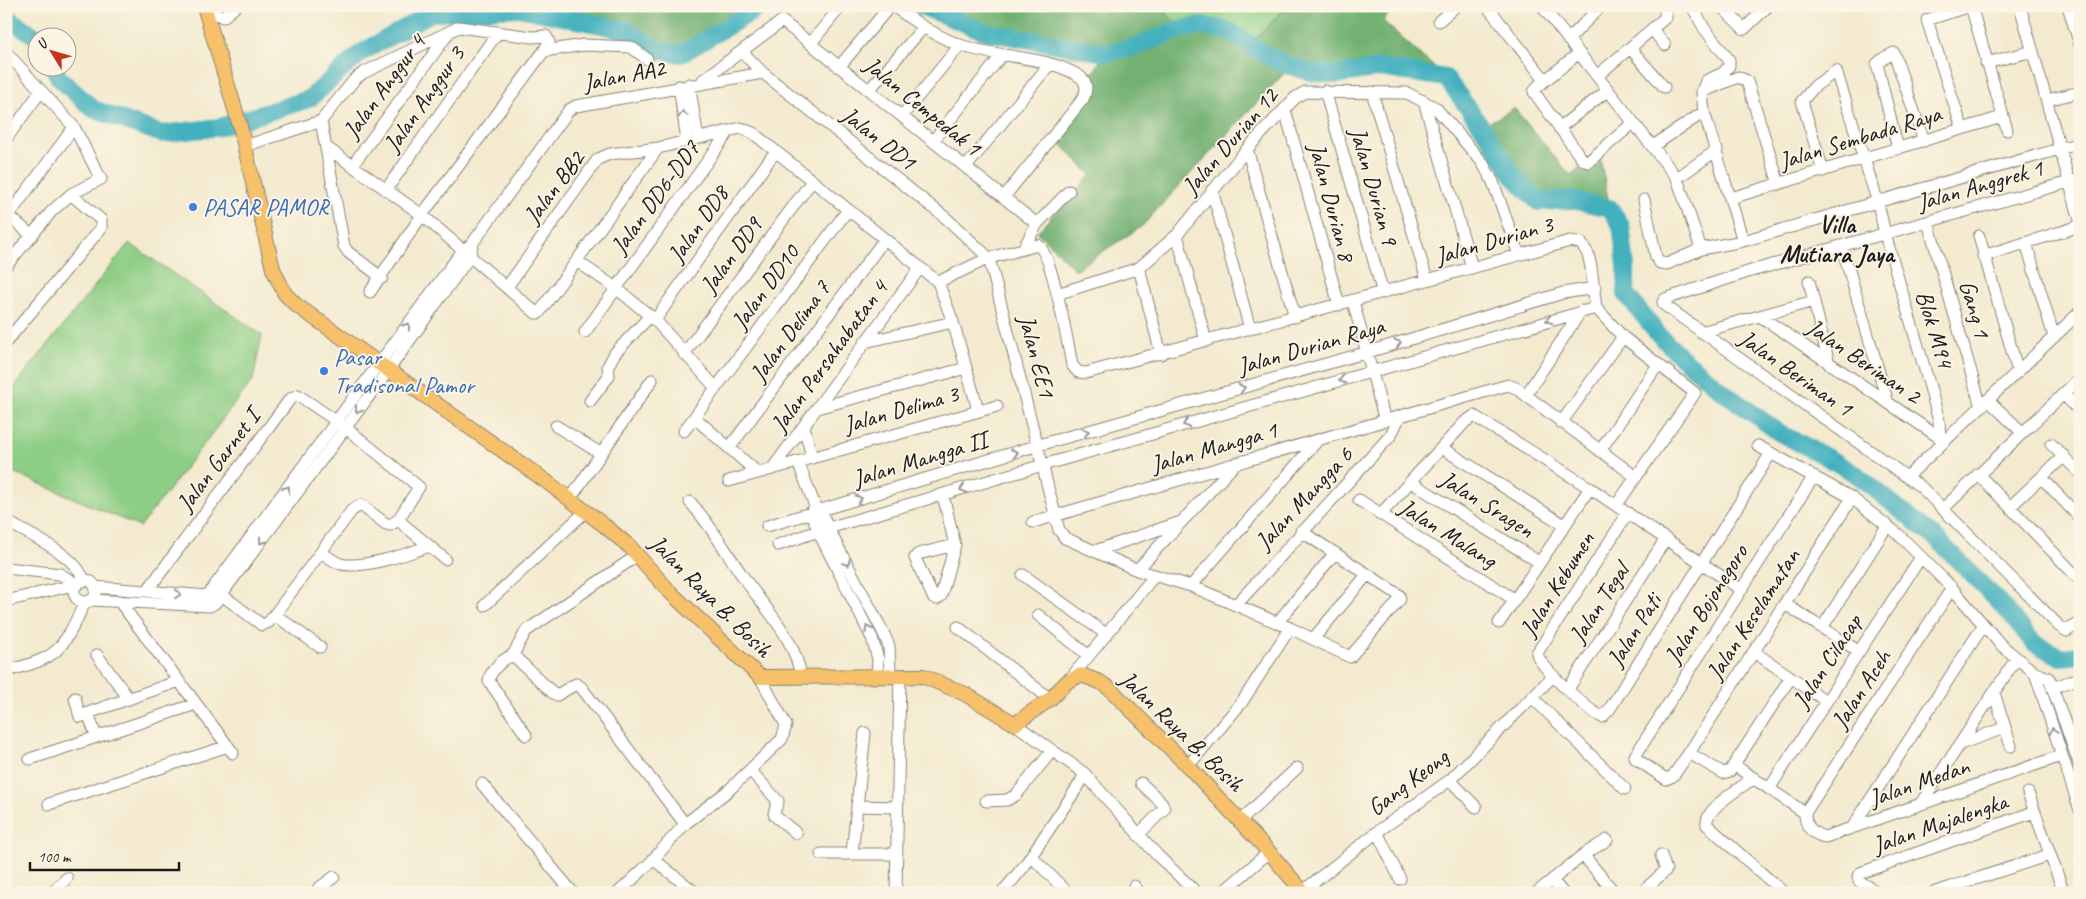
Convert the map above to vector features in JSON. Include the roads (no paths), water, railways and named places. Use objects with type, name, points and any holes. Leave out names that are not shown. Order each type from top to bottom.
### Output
[{"type":"main road","name":"Jalan Raya B. Bosih","points":[[205,8],[240,126],[273,269],[285,294],[296,305],[586,511],[638,555],[670,592],[760,677],[924,676],[941,682],[985,705],[1015,724]]},
{"type":"main road","name":"Jalan Raya B. Bosih","points":[[1068,681],[1081,676],[1090,677],[1110,689],[1188,766],[1269,852],[1303,892]]},
{"type":"main road","points":[[1015,724],[1050,699],[1068,681]]},
{"type":"street","points":[[205,8],[223,17],[236,6]]},
{"type":"street","points":[[811,43],[842,6]]},
{"type":"street","points":[[840,66],[891,6],[923,28],[960,45],[1050,65],[1080,77],[1086,84],[1087,92],[1004,197]]},
{"type":"street","points":[[1438,21],[1456,6]]},
{"type":"street","points":[[1487,6],[1546,80]]},
{"type":"street","points":[[1542,6],[1677,178],[1701,249]]},
{"type":"street","points":[[1568,40],[1601,6]]},
{"type":"street","points":[[1597,76],[1666,16],[1664,6]]},
{"type":"street","points":[[1692,6],[1704,28],[1729,60],[1729,66],[1724,77],[1702,92],[1704,112],[1743,237]]},
{"type":"street","points":[[1721,6],[1744,28],[1768,6]]},
{"type":"street","points":[[1962,128],[1927,20],[1970,6],[2006,130]]},
{"type":"street","points":[[2020,6],[2060,149],[2075,181],[2080,220]]},
{"type":"street","points":[[2068,6],[2080,45]]},
{"type":"street","name":"Jalan Cempedak 1","points":[[742,52],[782,21],[1037,224]]},
{"type":"street","points":[[245,146],[321,121],[354,80],[363,73],[459,27],[546,36],[549,42],[544,51],[422,215],[382,278],[370,292]]},
{"type":"street","points":[[869,90],[923,28]]},
{"type":"street","points":[[1652,29],[1665,45]]},
{"type":"street","name":"Jalan Anggur 4","points":[[352,166],[450,31]]},
{"type":"street","name":"Jalan Anggur 3","points":[[386,190],[498,32]]},
{"type":"street","points":[[544,51],[584,45],[631,47],[647,59]]},
{"type":"street","points":[[902,116],[960,45]]},
{"type":"street","points":[[1630,48],[1664,87]]},
{"type":"street","points":[[1986,63],[2033,51]]},
{"type":"street","points":[[689,84],[742,52]]},
{"type":"street","name":"Jalan DD1","points":[[742,52],[763,73],[946,218],[989,258]]},
{"type":"street","points":[[1579,53],[1534,92],[1582,159],[1588,162],[1633,123]]},
{"type":"street","points":[[1898,149],[1877,64],[1894,53],[1924,141]]},
{"type":"street","points":[[7,55],[74,127],[101,179],[71,194],[52,211],[32,236],[8,260]]},
{"type":"street","points":[[933,141],[1002,55]]},
{"type":"street","points":[[966,167],[1050,65]]},
{"type":"street","name":"Blok M94","points":[[1823,171],[1802,101],[1815,86],[1834,71],[1837,72],[1865,158],[1885,234],[1930,387],[1942,440]]},
{"type":"street","name":"Jalan AA2","points":[[218,592],[383,368],[569,110],[576,106],[689,84],[763,73]]},
{"type":"street","points":[[1724,77],[1738,77],[1747,81],[1779,184]]},
{"type":"street","points":[[689,84],[698,138]]},
{"type":"street","points":[[687,141],[689,84]]},
{"type":"street","points":[[1559,128],[1608,90]]},
{"type":"street","name":"Jalan Durian 9","points":[[1325,91],[1383,292]]},
{"type":"street","points":[[6,139],[41,92]]},
{"type":"street","name":"Jalan Durian 12","points":[[1056,294],[1139,268],[1177,235],[1247,149],[1295,98],[1305,92],[1407,94],[1436,108],[1482,162],[1493,182],[1519,255]]},
{"type":"street","points":[[1372,92],[1427,280]]},
{"type":"street","points":[[2047,100],[2080,92]]},
{"type":"street","points":[[1424,101],[1472,268]]},
{"type":"street","name":"Jalan Durian 8","points":[[1284,110],[1338,305]]},
{"type":"street","points":[[1653,146],[1704,112]]},
{"type":"street","name":"Jalan Sembada Raya","points":[[1731,198],[2002,117]]},
{"type":"street","points":[[321,121],[344,246],[348,252],[382,278]]},
{"type":"street","points":[[32,236],[8,214],[74,127]]},
{"type":"street","name":"Jalan BB2","points":[[507,287],[598,159],[610,154],[658,148],[729,131],[746,129],[938,282]]},
{"type":"street","name":"Jalan DD6-DD7","points":[[584,332],[729,131]]},
{"type":"street","points":[[1644,200],[1656,258],[1660,264],[1667,264],[1701,249],[1878,203],[2080,143]]},
{"type":"street","points":[[326,147],[468,250],[534,312],[540,313],[658,148]]},
{"type":"street","points":[[1247,149],[1295,317]]},
{"type":"street","points":[[1677,178],[1717,150]]},
{"type":"street","name":"Jalan DD8","points":[[590,401],[609,376],[608,366],[615,353],[653,318],[775,152]]},
{"type":"street","name":"Jalan DD9","points":[[684,354],[812,181]]},
{"type":"street","name":"Jalan Anggrek 1","points":[[1663,302],[1665,299],[1752,270],[1842,247],[2075,181]]},
{"type":"street","points":[[1212,190],[1250,329]]},
{"type":"street","points":[[1023,249],[1037,224],[1069,191]]},
{"type":"street","points":[[6,342],[100,228],[101,220],[71,194]]},
{"type":"street","name":"Jalan DD10","points":[[684,431],[847,210]]},
{"type":"street","name":"Gang 1","points":[[1928,222],[1984,403]]},
{"type":"street","points":[[1983,256],[2080,226]]},
{"type":"street","points":[[1177,235],[1206,341]]},
{"type":"street","points":[[1979,236],[1983,256],[2018,372]]},
{"type":"street","name":"Jalan Delima 7","points":[[730,447],[884,240]]},
{"type":"street","name":"Jalan Durian 3","points":[[1056,294],[1072,365],[1078,372],[1086,373],[1161,354],[1570,240],[1580,243],[1588,254],[1595,288],[1596,308]]},
{"type":"street","points":[[2026,243],[2054,337]]},
{"type":"street","points":[[938,282],[989,258],[1038,245],[1044,250],[1056,294]]},
{"type":"street","points":[[1842,247],[1888,403]]},
{"type":"street","name":"Jalan EE1","points":[[989,258],[1039,445],[1059,530],[1065,538],[1137,570],[1191,586],[1290,628],[1350,657],[1400,599],[1399,595],[1368,575]]},
{"type":"street","points":[[578,262],[616,288],[653,318],[716,388]]},
{"type":"street","name":"Jalan Persahabatan 4","points":[[772,469],[920,268]]},
{"type":"street","points":[[1139,268],[1161,354]]},
{"type":"street","points":[[1809,281],[1829,364]]},
{"type":"street","name":"Jalan Delima 3","points":[[728,481],[975,412],[977,406],[953,322],[938,282]]},
{"type":"street","name":"Jalan Durian Raya","points":[[1039,445],[1368,352],[1563,293],[1595,288]]},
{"type":"street","points":[[1563,293],[1568,315]]},
{"type":"street","points":[[1353,301],[1385,421]]},
{"type":"street","points":[[1701,332],[1814,301]]},
{"type":"street","name":"Jalan Beriman 1","points":[[1663,302],[1664,305],[1701,332],[1908,477],[1944,508],[2054,622],[2067,631],[2080,622]]},
{"type":"street","points":[[1596,308],[1623,337],[1657,366],[1694,393],[1620,500]]},
{"type":"street","name":"Jalan Durian Raya","points":[[1043,465],[1596,308]]},
{"type":"street","points":[[1526,395],[1581,312]]},
{"type":"street","points":[[1908,477],[1942,440],[2018,372],[2080,312]]},
{"type":"street","name":"Jalan Beriman 2","points":[[1760,316],[1942,440]]},
{"type":"street","points":[[865,342],[953,322]]},
{"type":"street","points":[[1561,423],[1623,337]]},
{"type":"street","points":[[1600,451],[1657,366]]},
{"type":"street","points":[[817,408],[966,368]]},
{"type":"street","points":[[1944,508],[2080,378]]},
{"type":"street","points":[[570,499],[652,380]]},
{"type":"street","name":"Jalan Mangga 1","points":[[1033,522],[1508,385],[1526,395],[1636,478]]},
{"type":"street","points":[[2063,394],[2080,411]]},
{"type":"street","name":"Jalan Garnet I","points":[[147,591],[290,399],[298,395],[302,396],[341,424]]},
{"type":"street","points":[[1984,403],[2022,432]]},
{"type":"street","points":[[975,412],[997,406]]},
{"type":"street","points":[[1380,515],[1470,418],[1474,416],[1590,488],[1665,540],[1740,588]]},
{"type":"street","points":[[695,418],[758,473]]},
{"type":"street","name":"Jalan Mangga 6","points":[[1236,605],[1301,531],[1391,435],[1398,418]]},
{"type":"street","points":[[218,592],[262,625],[269,622],[275,615],[356,506],[361,505],[386,524],[390,525],[398,520],[419,487],[341,424]]},
{"type":"street","points":[[556,426],[600,453]]},
{"type":"street","points":[[804,426],[812,457]]},
{"type":"street","points":[[1191,586],[1318,440]]},
{"type":"street","points":[[2051,444],[2080,473]]},
{"type":"street","name":"Jalan Mangga II","points":[[767,526],[1039,445]]},
{"type":"street","points":[[1758,446],[1852,498],[1888,526],[1952,588],[1983,626],[2016,659],[2034,673],[2046,675],[2080,766]]},
{"type":"street","points":[[1442,448],[1564,525]]},
{"type":"street","name":"Jalan Pati","points":[[1602,717],[1609,710],[1771,453]]},
{"type":"street","points":[[2010,507],[2064,456]]},
{"type":"street","points":[[798,462],[823,530],[883,632],[889,646],[896,807],[896,893]]},
{"type":"street","points":[[1137,570],[1237,462]]},
{"type":"street","name":"Jalan Mangga II","points":[[778,545],[1043,465]]},
{"type":"street","points":[[1978,474],[2078,577]]},
{"type":"street","name":"Jalan Bojonegoro","points":[[1636,756],[1740,588],[1814,476]]},
{"type":"street","points":[[2042,478],[2078,514]]},
{"type":"street","name":"Jalan Sragen","points":[[1411,482],[1539,562]]},
{"type":"street","points":[[1499,623],[1590,488]]},
{"type":"street","points":[[943,495],[955,545],[941,596],[938,599],[933,597],[914,558],[918,554],[955,545]]},
{"type":"street","name":"Jalan Keselamatan","points":[[1636,756],[1636,759],[1666,779],[1673,776],[1852,498]]},
{"type":"street","name":"Jalan Malang","points":[[1359,500],[1514,600]]},
{"type":"street","points":[[690,502],[703,516],[744,579],[787,636],[798,660],[801,677]]},
{"type":"street","points":[[485,605],[586,511]]},
{"type":"street","name":"Jalan Kebumen","points":[[1602,717],[1568,689],[1549,681],[1540,664],[1537,653],[1628,513]]},
{"type":"street","points":[[398,520],[445,559]]},
{"type":"street","points":[[6,521],[68,559],[80,569],[79,582],[74,590],[85,601],[210,606],[218,592]]},
{"type":"street","points":[[1095,551],[1182,522]]},
{"type":"street","points":[[1822,628],[1888,526]]},
{"type":"street","points":[[1301,531],[1368,575],[1313,639]]},
{"type":"street","name":"Jalan Tegal","points":[[1568,689],[1665,540]]},
{"type":"street","points":[[321,552],[346,565],[386,560],[429,546]]},
{"type":"street","points":[[1276,623],[1336,554]]},
{"type":"street","points":[[526,735],[489,681],[494,670],[513,655],[526,631],[638,555]]},
{"type":"street","name":"Jalan Cilacap","points":[[1769,789],[1921,557]]},
{"type":"street","points":[[6,568],[60,574],[79,582]]},
{"type":"street","points":[[1023,575],[1106,634]]},
{"type":"street","points":[[1068,681],[1154,575]]},
{"type":"street","points":[[6,601],[79,582],[90,582],[95,587],[207,596],[218,592]]},
{"type":"street","points":[[6,664],[46,652],[57,642],[85,601],[95,594],[95,587]]},
{"type":"street","name":"Jalan Aceh","points":[[1806,813],[1952,588]]},
{"type":"street","points":[[6,671],[49,658],[61,647],[70,633],[85,601]]},
{"type":"street","points":[[49,804],[230,749],[119,601]]},
{"type":"street","points":[[1784,604],[1858,651]]},
{"type":"street","points":[[1038,614],[1089,656]]},
{"type":"street","points":[[275,615],[320,647]]},
{"type":"street","points":[[1852,828],[1983,626]]},
{"type":"street","points":[[958,627],[1050,699]]},
{"type":"street","points":[[1188,766],[1242,702],[1290,628]]},
{"type":"street","points":[[1754,652],[1826,701]]},
{"type":"street","points":[[97,655],[129,699]]},
{"type":"street","points":[[513,655],[557,695],[576,684],[581,687],[685,824]]},
{"type":"street","points":[[1921,804],[2016,659]]},
{"type":"street","points":[[2034,673],[2080,810]]},
{"type":"street","points":[[618,893],[685,824],[729,790],[782,739],[786,725],[760,677]]},
{"type":"street","points":[[1689,753],[1723,773],[1730,771],[1791,677]]},
{"type":"street","points":[[2052,688],[2080,678]]},
{"type":"street","points":[[75,698],[80,717],[179,681]]},
{"type":"street","name":"Gang Keong","points":[[1303,892],[1377,832],[1450,780],[1549,681]]},
{"type":"street","points":[[1994,693],[2011,746]]},
{"type":"street","points":[[1533,698],[1625,789]]},
{"type":"street","points":[[30,760],[96,736],[196,704]]},
{"type":"street","points":[[88,713],[96,736]]},
{"type":"street","points":[[1015,724],[1051,752],[1084,773],[1138,835],[1197,893]]},
{"type":"street","points":[[1960,744],[2004,728]]},
{"type":"street","points":[[852,853],[864,733]]},
{"type":"street","points":[[986,801],[1007,800],[1016,795],[1051,752]]},
{"type":"street","name":"Jalan Medan","points":[[1806,813],[1805,822],[1811,831],[1822,837],[2061,756]]},
{"type":"street","points":[[1734,765],[1806,813]]},
{"type":"street","points":[[1240,821],[1297,768]]},
{"type":"street","points":[[750,770],[778,801],[774,813],[775,816],[796,832]]},
{"type":"street","points":[[1002,893],[1031,856],[1081,782],[1084,773]]},
{"type":"street","points":[[1754,778],[1723,800],[1708,815],[1707,825],[1784,893]]},
{"type":"street","points":[[1450,780],[1476,806]]},
{"type":"street","points":[[1138,835],[1164,809],[1162,803],[1140,783]]},
{"type":"street","points":[[482,784],[573,893]]},
{"type":"street","points":[[2028,793],[2064,893]]},
{"type":"street","points":[[858,806],[896,807]]},
{"type":"street","name":"Jalan Majalengka","points":[[1879,893],[1859,881],[1858,876],[1860,873],[2034,812]]},
{"type":"street","points":[[1377,832],[1400,879]]},
{"type":"street","points":[[1536,893],[1583,855],[1607,840]]},
{"type":"street","points":[[1222,893],[1269,852]]},
{"type":"street","points":[[822,854],[895,854]]},
{"type":"street","points":[[1933,893],[2049,854]]},
{"type":"street","points":[[1583,855],[1615,893]]},
{"type":"street","points":[[1641,893],[1666,870],[1661,855]]},
{"type":"street","points":[[1031,856],[1068,893]]},
{"type":"street","points":[[653,859],[696,893]]},
{"type":"street","points":[[317,893],[318,889],[334,877]]},
{"type":"street","points":[[52,893],[67,878]]},
{"type":"street","points":[[1552,880],[1563,893]]},
{"type":"waterway","points":[[59,78],[93,109],[162,134],[220,127],[309,99],[361,53],[431,13],[519,8],[629,31],[657,50],[681,54],[762,6]]},
{"type":"waterway","points":[[921,6],[986,32],[1105,53],[1131,48],[1180,29],[1205,26],[1228,31],[1268,56],[1290,66],[1310,72],[1335,75],[1380,68],[1446,78],[1482,127],[1514,177],[1538,202],[1571,200],[1610,208],[1621,225],[1626,266],[1626,294],[1657,333],[1681,357],[1726,394],[1780,433],[1857,475],[1938,540],[1999,602],[2034,643],[2061,657],[2080,655]]},
{"type":"waterway","points":[[6,21],[11,20],[28,31]]},
{"type":"place","name":"PASAR PAMOR","points":[[193,207]]},
{"type":"place","name":"Pasar Tradisonal Pamor","points":[[324,371]]},
{"type":"district","name":"Villa Mutiara Jaya","points":[[1837,238]]}]
